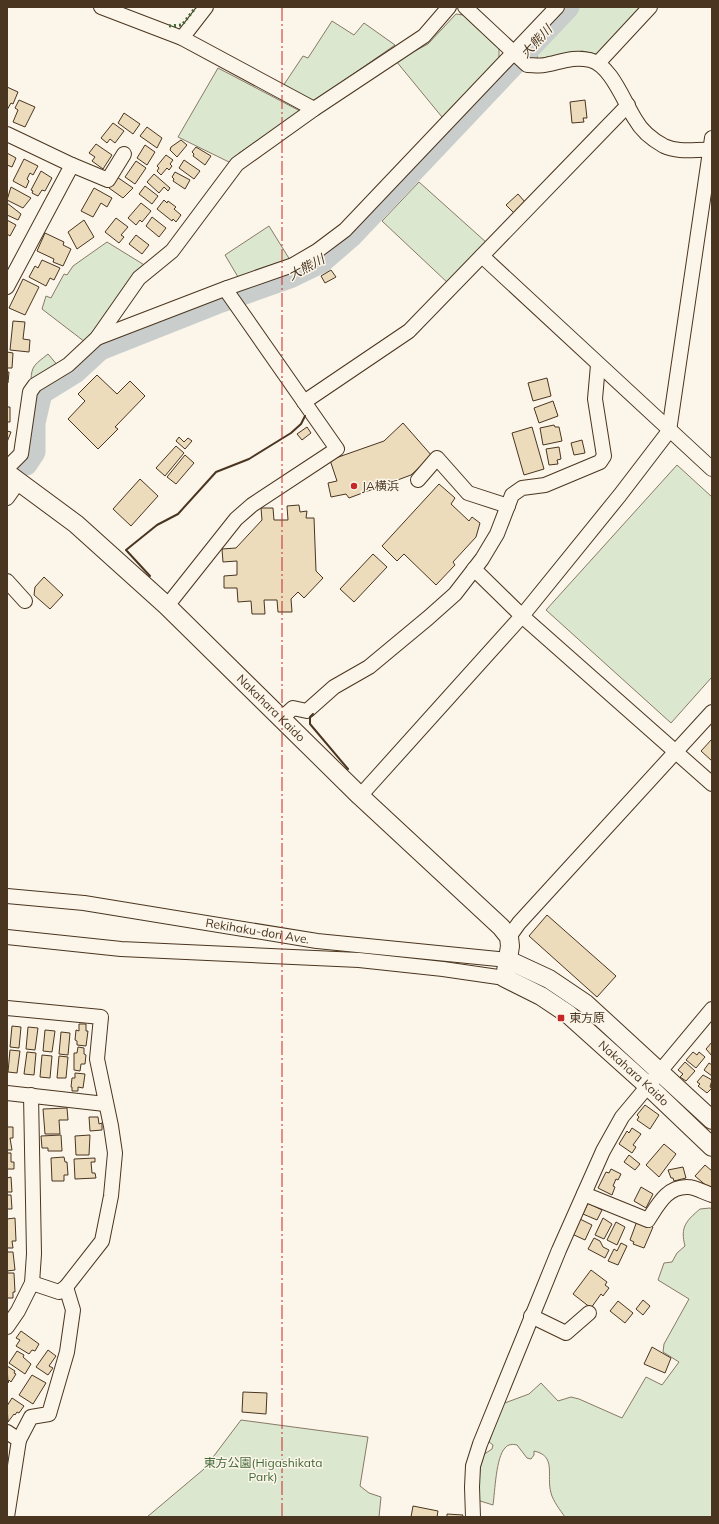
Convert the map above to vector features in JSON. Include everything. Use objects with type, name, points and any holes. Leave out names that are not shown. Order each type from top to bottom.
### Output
[{"type":"main road","name":"Nakahara Kaido","points":[[11,474],[76,524],[167,606],[360,796],[509,937]]},
{"type":"main road","points":[[505,978],[510,946],[509,937]]},
{"type":"main road","name":"Nakahara Kaido","points":[[508,960],[549,978],[586,1004],[653,1078],[712,1147]]},
{"type":"main road","name":"Nakahara Kaido","points":[[505,978],[540,996],[568,1014],[712,1120]]},
{"type":"street","points":[[101,7],[182,38],[314,109]]},
{"type":"street","points":[[182,38],[206,7]]},
{"type":"street","points":[[7,498],[11,474],[21,454],[30,392],[35,385],[68,365],[97,338],[139,278],[172,251],[237,164],[314,109],[424,36],[449,7]]},
{"type":"street","points":[[360,796],[522,616],[620,496],[669,431],[711,146],[681,150],[665,146],[651,138],[635,120],[628,105],[606,70],[598,63],[591,60],[570,58],[545,65],[527,65],[465,7]]},
{"type":"street","points":[[97,338],[230,294],[293,265],[317,251],[345,230],[557,7]]},
{"type":"street","points":[[598,63],[650,7]]},
{"type":"street","points":[[304,402],[409,331],[628,105]]},
{"type":"street","points":[[7,134],[72,165],[108,180],[124,154]]},
{"type":"street","points":[[7,287],[72,165]]},
{"type":"street","points":[[482,256],[669,431],[712,469]]},
{"type":"street","points":[[167,606],[236,519],[252,505],[337,449],[230,294]]},
{"type":"street","points":[[282,718],[293,708],[307,711],[334,687],[369,667],[428,618],[454,594],[474,569],[497,534],[512,495],[522,488],[545,485],[600,462],[604,456],[595,399],[598,365]]},
{"type":"street","points":[[418,480],[437,458],[468,493],[508,506]]},
{"type":"street","points":[[474,569],[522,616],[712,784]]},
{"type":"street","points":[[7,581],[25,601]]},
{"type":"street","points":[[509,937],[519,923],[712,712]]},
{"type":"street","name":"Rekihaku-dori Ave.","points":[[7,896],[84,903],[317,941],[508,960]]},
{"type":"street","name":"Rekihaku-dori Ave.","points":[[7,937],[121,949],[359,960],[443,969],[505,978]]},
{"type":"street","points":[[7,1008],[101,1017],[97,1059],[115,1153],[111,1196],[102,1241],[66,1287],[59,1292],[32,1283]]},
{"type":"street","points":[[473,1517],[473,1466],[480,1444],[531,1316],[603,1151],[622,1117],[712,1009]]},
{"type":"street","points":[[7,1093],[105,1104]]},
{"type":"street","points":[[7,1327],[18,1311],[32,1283],[34,1254],[31,1095]]},
{"type":"street","points":[[584,1194],[648,1220],[664,1196],[672,1190],[688,1187],[712,1195]]},
{"type":"street","points":[[7,1517],[19,1440],[31,1417],[49,1414],[67,1352],[73,1310],[66,1287]]},
{"type":"street","points":[[531,1316],[566,1334],[589,1313]]},
{"type":"street","points":[[7,1432],[19,1440]]},
{"type":"green space","points":[[575,7],[641,7],[600,55],[582,51],[537,59],[537,50]]},
{"type":"green space","points":[[456,14],[463,15],[499,49],[499,59],[442,117],[396,61],[428,44]]},
{"type":"green space","points":[[332,21],[354,35],[364,23],[395,45],[316,100],[310,101],[283,86],[303,56],[308,58]]},
{"type":"green space","points":[[218,68],[300,111],[238,154],[231,163],[178,137]]},
{"type":"green space","points":[[419,182],[487,243],[449,284],[382,221]]},
{"type":"green space","points":[[269,226],[290,260],[238,277],[225,255]]},
{"type":"green space","points":[[107,242],[146,266],[85,342],[42,309],[46,296],[51,298],[64,274],[67,275],[73,266]]},
{"type":"green space","points":[[48,354],[59,367],[31,381],[33,368]]},
{"type":"green space","points":[[677,465],[712,497],[712,677],[671,723],[546,610]]},
{"type":"green space","points":[[700,1209],[712,1209],[712,1517],[565,1517],[552,1496],[549,1467],[546,1457],[534,1451],[534,1455],[531,1459],[527,1458],[517,1445],[514,1444],[506,1447],[502,1452],[496,1475],[493,1505],[477,1500],[481,1460],[483,1455],[492,1449],[493,1445],[489,1442],[502,1404],[529,1394],[541,1383],[558,1401],[571,1397],[579,1399],[622,1418],[646,1377],[662,1385],[679,1362],[663,1352],[664,1344],[689,1299],[658,1280],[664,1263],[672,1262],[677,1253],[685,1246],[683,1234],[685,1225]]},
{"type":"green space","name":"東方公園(Higashikata Park)","points":[[241,1420],[368,1437],[360,1486],[369,1493],[381,1497],[379,1517],[147,1517],[204,1469]]},
{"type":"building","points":[[7,87],[18,92],[13,104],[11,103],[7,110]]},
{"type":"building","points":[[19,100],[35,107],[25,127],[13,122],[18,110],[15,108]]},
{"type":"building","points":[[585,100],[587,118],[583,118],[584,122],[572,123],[570,102]]},
{"type":"building","points":[[124,113],[140,124],[133,134],[118,123]]},
{"type":"building","points":[[113,123],[124,131],[115,143],[110,139],[107,143],[101,138]]},
{"type":"building","points":[[147,127],[162,138],[157,148],[140,136]]},
{"type":"building","points":[[181,140],[187,145],[177,157],[170,150],[171,147]]},
{"type":"building","points":[[96,144],[112,155],[103,169],[92,161],[95,157],[89,153]]},
{"type":"building","points":[[145,145],[155,152],[147,165],[137,158]]},
{"type":"building","points":[[196,147],[211,156],[205,165],[193,156],[194,154],[192,152]]},
{"type":"building","points":[[7,153],[16,158],[12,167],[7,165]]},
{"type":"building","points":[[166,155],[173,160],[170,164],[172,166],[169,170],[167,168],[161,175],[157,171],[159,168],[157,166]]},
{"type":"building","points":[[24,159],[38,166],[33,175],[30,173],[27,179],[29,181],[26,188],[13,181]]},
{"type":"building","points":[[184,160],[200,171],[194,179],[179,168]]},
{"type":"building","points":[[136,161],[146,168],[135,184],[125,177]]},
{"type":"building","points":[[41,171],[52,178],[45,191],[42,190],[38,196],[32,193],[33,191],[31,190]]},
{"type":"building","points":[[175,172],[190,180],[185,189],[173,181],[174,179],[172,177]]},
{"type":"building","points":[[154,174],[170,188],[168,191],[164,187],[159,193],[147,182]]},
{"type":"building","points":[[117,177],[133,188],[123,198],[109,188]]},
{"type":"building","points":[[145,186],[158,196],[152,204],[139,194]]},
{"type":"building","points":[[11,187],[31,198],[23,208],[7,200]]},
{"type":"building","points":[[94,188],[112,198],[107,207],[101,203],[93,217],[81,211]]},
{"type":"building","points":[[518,194],[525,202],[514,213],[506,205]]},
{"type":"building","points":[[164,200],[176,207],[174,209],[181,215],[176,222],[173,219],[172,221],[157,209]]},
{"type":"building","points":[[7,203],[21,214],[18,220],[7,215]]},
{"type":"building","points":[[141,203],[151,211],[142,222],[140,220],[136,225],[128,218]]},
{"type":"building","points":[[152,217],[166,228],[159,237],[146,226]]},
{"type":"building","points":[[116,218],[128,227],[121,235],[124,237],[119,243],[105,232]]},
{"type":"building","points":[[7,220],[16,225],[10,236],[7,234]]},
{"type":"building","points":[[84,220],[94,237],[77,249],[68,232]]},
{"type":"building","points":[[45,233],[64,242],[63,245],[71,249],[63,266],[53,262],[54,259],[37,251]]},
{"type":"building","points":[[136,235],[149,245],[142,254],[129,244]]},
{"type":"building","points":[[42,260],[60,268],[54,280],[50,278],[46,286],[29,277],[35,266],[38,268]]},
{"type":"building","points":[[331,270],[336,277],[325,283],[321,276]]},
{"type":"building","points":[[23,279],[39,287],[25,315],[9,308]]},
{"type":"building","points":[[13,321],[25,322],[23,339],[30,340],[29,352],[10,350]]},
{"type":"building","points":[[7,352],[13,353],[12,368],[7,368]]},
{"type":"building","points":[[7,372],[9,372],[8,383],[7,383]]},
{"type":"building","points":[[97,375],[117,394],[130,381],[145,396],[115,427],[118,429],[98,449],[68,419],[85,401],[78,394]]},
{"type":"building","points":[[547,378],[551,396],[533,401],[528,383]]},
{"type":"building","points":[[553,401],[558,416],[539,423],[534,408]]},
{"type":"building","points":[[7,407],[10,407],[10,422],[7,422]]},
{"type":"building","points":[[403,423],[432,456],[411,475],[349,498],[346,494],[331,497],[328,483],[337,481],[330,460],[384,441]]},
{"type":"building","points":[[554,425],[555,427],[559,427],[562,441],[543,445],[540,428]]},
{"type":"building","points":[[307,427],[311,433],[302,440],[297,434]]},
{"type":"building","points":[[532,427],[544,469],[524,475],[512,433]]},
{"type":"building","points":[[7,431],[11,432],[7,442]]},
{"type":"building","points":[[179,437],[184,442],[188,438],[192,441],[185,449],[176,441]]},
{"type":"building","points":[[582,440],[585,453],[574,455],[571,443]]},
{"type":"building","points":[[176,446],[184,453],[165,476],[156,468]]},
{"type":"building","points":[[559,447],[561,459],[557,460],[558,464],[549,465],[546,449]]},
{"type":"building","points":[[185,455],[194,463],[176,484],[167,477]]},
{"type":"building","points":[[140,479],[158,496],[131,526],[113,509]]},
{"type":"building","points":[[439,484],[455,498],[451,504],[469,521],[472,517],[480,523],[476,537],[453,562],[455,565],[436,585],[404,554],[397,561],[382,546]]},
{"type":"building","points":[[299,505],[300,512],[307,511],[306,518],[314,518],[316,571],[323,578],[304,598],[298,592],[291,599],[292,612],[278,612],[277,600],[264,600],[265,614],[252,614],[251,601],[238,602],[237,588],[224,588],[224,576],[237,575],[237,561],[223,562],[222,549],[236,548],[262,520],[261,508],[273,508],[274,520],[288,520],[287,506]]},
{"type":"building","points":[[373,554],[387,567],[354,602],[340,589]]},
{"type":"building","points":[[44,577],[63,595],[50,609],[34,595],[35,587]]},
{"type":"building","points":[[712,739],[712,761],[701,751]]},
{"type":"building","points":[[547,915],[616,976],[597,997],[529,936]]},
{"type":"building","points":[[79,1024],[86,1024],[86,1031],[88,1031],[86,1046],[77,1045],[77,1041],[75,1040],[76,1030],[79,1031]]},
{"type":"building","points":[[12,1026],[21,1027],[19,1048],[10,1047]]},
{"type":"building","points":[[28,1027],[38,1028],[35,1050],[26,1049]]},
{"type":"building","points":[[45,1030],[55,1031],[52,1052],[43,1051]]},
{"type":"building","points":[[61,1032],[70,1033],[68,1055],[59,1054]]},
{"type":"building","points":[[712,1042],[712,1056],[706,1049]]},
{"type":"building","points":[[78,1047],[84,1048],[84,1054],[86,1055],[85,1064],[81,1064],[80,1071],[74,1070],[74,1053],[77,1053]]},
{"type":"building","points":[[10,1050],[20,1051],[17,1073],[8,1072]]},
{"type":"building","points":[[27,1052],[36,1053],[34,1075],[24,1074]]},
{"type":"building","points":[[693,1052],[697,1055],[699,1052],[705,1057],[696,1068],[686,1060]]},
{"type":"building","points":[[42,1055],[52,1056],[50,1078],[40,1077]]},
{"type":"building","points":[[59,1056],[68,1057],[66,1078],[57,1078]]},
{"type":"building","points":[[685,1062],[695,1071],[686,1081],[680,1077],[683,1074],[678,1070]]},
{"type":"building","points":[[709,1063],[712,1065],[712,1076],[704,1070]]},
{"type":"building","points":[[75,1073],[85,1074],[83,1088],[78,1087],[78,1091],[72,1091],[72,1078],[75,1078]]},
{"type":"building","points":[[703,1075],[712,1080],[710,1087],[712,1088],[707,1093],[698,1086],[700,1084],[697,1082]]},
{"type":"building","points":[[645,1105],[659,1115],[650,1129],[637,1120],[639,1117],[637,1115]]},
{"type":"building","points":[[67,1108],[68,1120],[59,1120],[60,1134],[45,1134],[43,1109]]},
{"type":"building","points":[[89,1117],[98,1117],[99,1124],[102,1123],[102,1130],[90,1131]]},
{"type":"building","points":[[7,1127],[13,1127],[13,1138],[10,1138],[12,1150],[7,1150]]},
{"type":"building","points":[[632,1128],[641,1134],[633,1145],[636,1147],[632,1153],[619,1144],[627,1131],[629,1133]]},
{"type":"building","points":[[61,1135],[62,1151],[48,1151],[48,1148],[42,1148],[41,1136]]},
{"type":"building","points":[[90,1135],[89,1155],[76,1155],[75,1136]]},
{"type":"building","points":[[664,1144],[676,1154],[659,1177],[646,1165]]},
{"type":"building","points":[[7,1153],[11,1153],[11,1162],[14,1162],[14,1169],[7,1169]]},
{"type":"building","points":[[629,1155],[640,1164],[635,1170],[624,1162]]},
{"type":"building","points":[[64,1157],[65,1162],[67,1162],[68,1175],[64,1175],[64,1181],[52,1181],[51,1158]]},
{"type":"building","points":[[95,1158],[95,1162],[91,1162],[92,1173],[95,1173],[96,1178],[75,1179],[74,1159]]},
{"type":"building","points":[[705,1165],[712,1171],[712,1185],[709,1188],[695,1176]]},
{"type":"building","points":[[683,1167],[686,1178],[674,1181],[668,1170]]},
{"type":"building","points":[[611,1169],[621,1174],[618,1180],[616,1179],[613,1186],[615,1187],[612,1195],[598,1188],[606,1172],[609,1173]]},
{"type":"building","points":[[11,1177],[12,1192],[7,1192],[7,1178]]},
{"type":"building","points":[[641,1187],[653,1194],[646,1208],[634,1201]]},
{"type":"building","points":[[7,1195],[11,1195],[12,1209],[7,1209]]},
{"type":"building","points":[[588,1203],[602,1210],[597,1220],[583,1214]]},
{"type":"building","points":[[15,1218],[16,1241],[12,1241],[13,1248],[7,1248],[7,1219]]},
{"type":"building","points":[[603,1218],[612,1224],[604,1239],[595,1235]]},
{"type":"building","points":[[580,1219],[592,1225],[585,1240],[572,1234]]},
{"type":"building","points":[[637,1221],[653,1227],[644,1248],[633,1244],[634,1242],[630,1240]]},
{"type":"building","points":[[616,1222],[625,1227],[617,1245],[607,1240]]},
{"type":"building","points":[[594,1238],[600,1241],[603,1247],[609,1250],[605,1258],[588,1249]]},
{"type":"building","points":[[621,1243],[627,1246],[618,1265],[608,1261],[614,1249],[617,1251]]},
{"type":"building","points":[[7,1252],[13,1252],[15,1270],[7,1271]]},
{"type":"building","points":[[591,1270],[607,1282],[605,1285],[609,1288],[603,1296],[601,1294],[591,1308],[573,1294]]},
{"type":"building","points":[[7,1273],[14,1273],[15,1292],[13,1292],[13,1298],[7,1298]]},
{"type":"building","points":[[643,1300],[650,1306],[643,1315],[636,1309]]},
{"type":"building","points":[[618,1301],[633,1313],[625,1323],[610,1311]]},
{"type":"building","points":[[21,1331],[39,1344],[35,1351],[32,1350],[29,1354],[16,1346],[20,1340],[16,1338]]},
{"type":"building","points":[[652,1347],[671,1358],[665,1373],[644,1364]]},
{"type":"building","points":[[48,1350],[56,1356],[49,1366],[53,1368],[48,1375],[36,1367]]},
{"type":"building","points":[[17,1351],[24,1355],[23,1357],[31,1364],[25,1374],[9,1363]]},
{"type":"building","points":[[7,1366],[15,1371],[14,1373],[16,1374],[11,1382],[9,1380],[8,1383]]},
{"type":"building","points":[[32,1375],[46,1383],[33,1404],[19,1395]]},
{"type":"building","points":[[243,1392],[267,1393],[266,1414],[242,1412]]},
{"type":"building","points":[[12,1398],[24,1406],[19,1413],[17,1412],[15,1415],[14,1414],[8,1422],[7,1406]]},
{"type":"building","points":[[413,1506],[438,1511],[437,1517],[411,1517]]},
{"type":"building","points":[[447,1514],[463,1515],[462,1517],[447,1517]]},
{"type":"waterway","name":"大熊川","points":[[26,464],[34,452],[34,423],[41,393],[75,372],[100,349],[216,303],[290,277],[321,262],[351,236],[568,7]]},
{"type":"hedge","points":[[169,26],[182,25],[196,7]]},
{"type":"wall","points":[[150,576],[126,550],[157,525],[178,514],[216,472],[249,459],[291,433],[301,424],[305,416]]},
{"type":"wall","points":[[313,714],[310,717],[310,724],[348,769]]},
{"type":"power","points":[[282,7],[282,1517]]},
{"type":"place","name":"JA横浜","points":[[354,486]]},
{"type":"place","name":"東方原","points":[[561,1018]]}]
